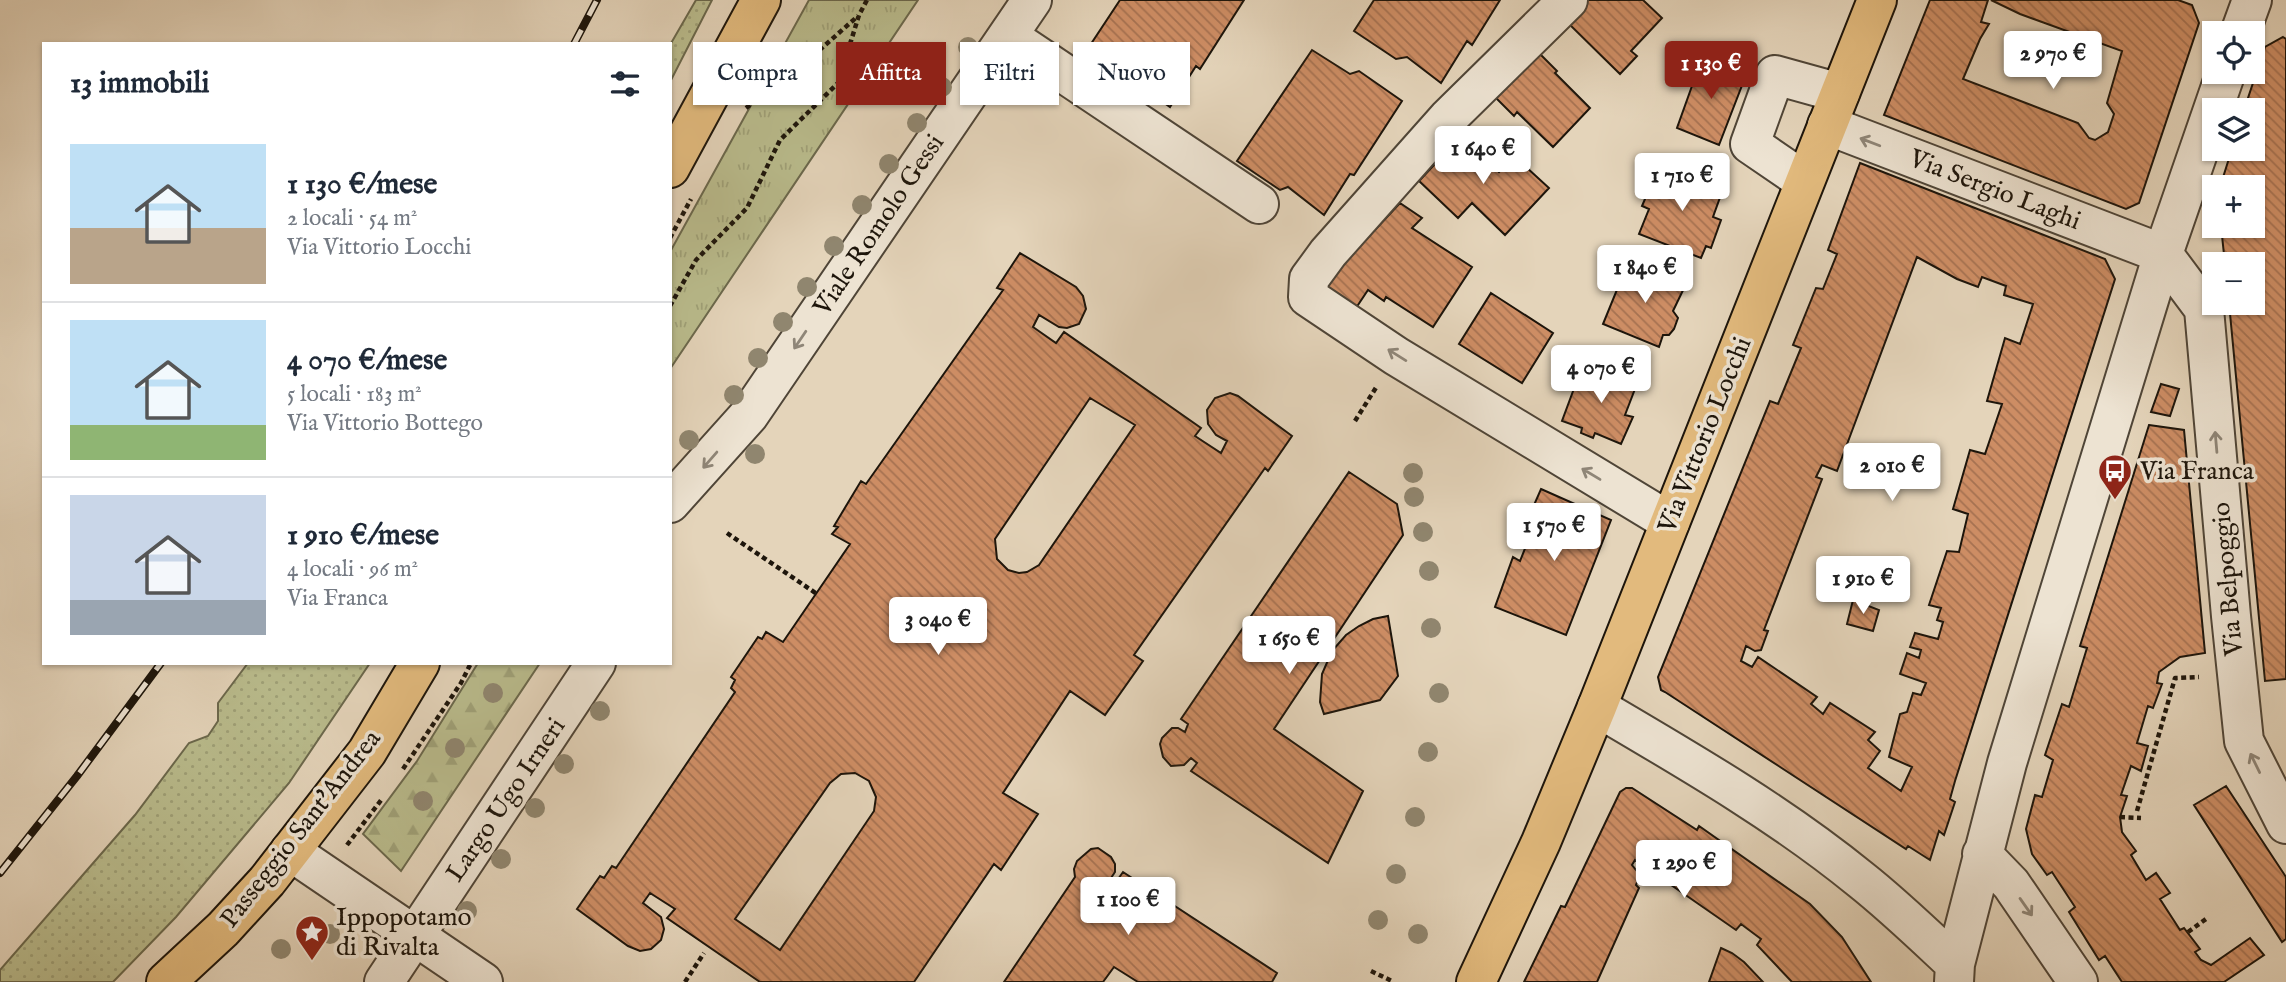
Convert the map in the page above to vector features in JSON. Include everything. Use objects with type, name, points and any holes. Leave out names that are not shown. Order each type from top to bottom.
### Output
[{"type":"main road","points":[[672,164],[761,0]]},
{"type":"main road","name":"Via Vittorio Locchi","points":[[1476,982],[1541,842],[1597,707],[1877,0]]},
{"type":"main road","name":"Passeggio Sant'Andrea","points":[[166,982],[223,929],[290,851],[367,752],[419,665]]},
{"type":"street","name":"Viale Romolo Gessi","points":[[672,501],[749,415],[1032,0]]},
{"type":"street","points":[[1568,0],[1448,118],[1328,253],[1309,279],[1308,297],[1396,356],[1670,522]]},
{"type":"street","points":[[2244,21],[2252,0]]},
{"type":"street","points":[[1008,36],[1259,204]]},
{"type":"street","name":"Via Sergio Laghi","points":[[1804,181],[1750,144],[1775,75],[1833,109],[2163,254]]},
{"type":"street","points":[[1955,973],[1982,854],[2007,763],[2163,254],[2222,84]]},
{"type":"street","name":"Via Belpoggio","points":[[2163,254],[2204,309],[2244,741],[2286,824]]},
{"type":"street","name":"Largo Ugo Irneri","points":[[384,982],[595,665]]},
{"type":"street","points":[[1597,707],[1698,766],[1794,830],[1860,879],[1955,973]]},
{"type":"street","points":[[290,851],[483,982]]},
{"type":"street","points":[[1982,854],[2011,884],[2078,982]]},
{"type":"path","points":[[851,42],[867,0]]},
{"type":"path","points":[[736,116],[806,62],[859,15]]},
{"type":"path","points":[[672,302],[696,260],[747,208],[780,141],[836,85]]},
{"type":"path","points":[[727,533],[817,594]]},
{"type":"path","points":[[2137,811],[2175,678],[2199,677]]},
{"type":"path","points":[[2120,817],[2141,818]]},
{"type":"path","points":[[2188,932],[2206,919]]},
{"type":"path","points":[[685,982],[704,953]]},
{"type":"path","points":[[1371,971],[1394,982]]},
{"type":"green space","points":[[696,0],[712,0],[672,78],[672,42]]},
{"type":"green space","points":[[809,0],[918,0],[890,42],[836,42],[836,105],[847,105],[672,366],[672,248],[751,105],[822,105],[822,42],[786,42]]},
{"type":"green space","points":[[246,665],[369,665],[289,783],[176,917],[113,982],[0,982],[0,970],[135,815],[189,743],[208,736],[218,721],[218,703]]},
{"type":"green space","points":[[477,665],[539,665],[401,871],[363,834],[417,761]]},
{"type":"building","points":[[1120,0],[1244,0],[1200,69],[1196,66],[1190,75],[1190,42],[1092,42]]},
{"type":"building","points":[[1374,0],[1500,0],[1472,45],[1467,41],[1441,83],[1407,57],[1396,59],[1354,31]]},
{"type":"building","points":[[1584,0],[1643,0],[1662,18],[1631,51],[1637,56],[1620,74],[1565,20]]},
{"type":"building","points":[[1930,0],[1988,0],[1981,22],[1989,24],[1963,79],[2078,123],[2089,138],[2095,140],[2108,132],[2114,114],[2107,103],[2122,51],[2020,14],[1991,0],[2178,0],[2192,5],[2199,23],[2139,203],[2126,209],[1884,115]]},
{"type":"building","points":[[2283,37],[2286,39],[2286,679],[2265,681],[2230,315],[2265,315],[2265,252],[2224,252],[2222,238],[2265,238],[2265,175],[2224,175],[2228,161],[2265,161],[2265,98],[2248,98],[2253,84],[2265,84],[2265,47]]},
{"type":"building","points":[[1312,50],[1350,74],[1359,71],[1402,101],[1354,175],[1350,174],[1324,215],[1288,187],[1280,190],[1237,161]]},
{"type":"building","points":[[1539,53],[1590,108],[1553,147],[1517,112],[1514,116],[1496,98]]},
{"type":"building","points":[[1702,58],[1746,75],[1719,145],[1677,128]]},
{"type":"building","points":[[1461,136],[1499,172],[1514,156],[1549,188],[1505,235],[1472,203],[1458,218],[1419,181]]},
{"type":"building","points":[[1860,163],[2105,259],[2115,279],[1955,781],[1950,799],[1955,802],[1944,835],[1939,831],[1930,860],[1908,846],[1906,849],[1661,690],[1658,677],[1770,401],[1778,404],[1801,348],[1793,345],[1816,288],[1823,289],[1837,254],[1828,250]],"holes":[[[1917,257],[1978,287],[1982,277],[2006,286],[2004,295],[2033,304],[2020,344],[2005,338],[1987,401],[2002,404],[1985,454],[1970,450],[1953,509],[1968,514],[1959,552],[1947,551],[1929,605],[1941,608],[1937,620],[1943,622],[1938,639],[1915,633],[1910,647],[1921,650],[1919,658],[1907,653],[1900,674],[1926,683],[1921,695],[1913,693],[1907,712],[1900,714],[1889,757],[1912,767],[1901,791],[1868,768],[1880,751],[1868,740],[1875,732],[1830,703],[1823,714],[1811,704],[1817,697],[1758,657],[1752,667],[1741,661],[1746,646],[1755,651],[1761,650],[1768,631],[1764,630],[1822,479],[1816,477],[1822,465],[1837,471]]]},
{"type":"building","points":[[1657,171],[1683,181],[1686,174],[1723,189],[1713,217],[1721,220],[1711,248],[1706,246],[1701,258],[1639,234],[1649,209],[1642,206]]},
{"type":"building","points":[[1400,203],[1422,218],[1412,228],[1472,267],[1433,327],[1386,297],[1384,301],[1368,290],[1354,311],[1319,290]]},
{"type":"building","points":[[1020,253],[1076,287],[1083,296],[1086,309],[1079,324],[1067,328],[1059,327],[1039,315],[1033,327],[1056,343],[1064,332],[1201,428],[1195,436],[1221,453],[1227,441],[1216,435],[1208,424],[1207,410],[1215,398],[1230,393],[1292,436],[1268,471],[1265,468],[1134,655],[1143,661],[1105,715],[1070,691],[1003,793],[1038,814],[1001,870],[994,864],[914,982],[760,982],[667,918],[675,909],[650,893],[643,903],[661,917],[664,929],[661,940],[651,949],[640,951],[628,946],[577,909],[600,876],[604,878],[612,866],[616,868],[735,692],[731,688],[735,680],[731,677],[758,637],[762,639],[766,632],[783,642],[850,544],[832,534],[838,527],[834,526],[861,481],[866,484],[1003,290],[997,288]],"holes":[[[1090,398],[1135,425],[1039,565],[1027,572],[1008,570],[997,559],[995,539]],[[855,773],[869,781],[876,797],[874,811],[780,950],[735,919],[830,783],[841,774]]]},
{"type":"building","points":[[1627,265],[1648,274],[1649,269],[1686,284],[1673,311],[1678,318],[1674,329],[1669,335],[1663,335],[1659,347],[1603,324]]},
{"type":"building","points":[[1491,293],[1553,333],[1522,383],[1459,344]]},
{"type":"building","points":[[1582,367],[1606,377],[1608,370],[1638,381],[1625,415],[1633,417],[1621,444],[1595,433],[1593,438],[1581,433],[1582,428],[1562,421]]},
{"type":"building","points":[[2161,384],[2179,389],[2170,416],[2151,412]]},
{"type":"building","points":[[2149,425],[2184,430],[2205,653],[2180,657],[2159,672],[2157,683],[2162,684],[2153,708],[2148,706],[2137,743],[2148,746],[2141,771],[2131,766],[2121,795],[2127,796],[2120,817],[2122,832],[2136,851],[2131,855],[2146,880],[2156,873],[2170,893],[2160,899],[2180,930],[2184,928],[2200,949],[2195,952],[2201,960],[2211,965],[2250,938],[2264,955],[2224,982],[2122,982],[2105,956],[2099,960],[2069,912],[2075,907],[2052,872],[2047,875],[2032,854],[2026,829],[2035,795],[2042,797],[2053,760],[2045,755],[2062,704],[2069,707],[2087,648],[2080,646]]},
{"type":"building","points":[[1349,472],[1397,504],[1403,535],[1274,729],[1363,791],[1328,863],[1191,771],[1197,763],[1191,758],[1184,765],[1171,766],[1163,757],[1160,744],[1172,728],[1185,732],[1188,724],[1181,719]]},
{"type":"building","points":[[1541,489],[1611,520],[1566,635],[1495,607],[1513,557],[1520,561],[1532,531],[1524,528]]},
{"type":"building","points":[[1853,600],[1879,610],[1873,631],[1847,624]]},
{"type":"building","points":[[1388,616],[1398,676],[1380,700],[1324,714],[1320,702],[1322,674],[1332,651],[1346,635],[1359,626]]},
{"type":"building","points":[[2226,786],[2286,877],[2286,939],[2282,942],[2194,805]]},
{"type":"building","points":[[1632,788],[1697,830],[1699,826],[1810,904],[1842,937],[1871,982],[1792,982],[1757,945],[1761,939],[1741,924],[1736,930],[1635,860],[1632,865],[1640,875],[1636,885],[1639,888],[1597,982],[1524,982],[1561,906],[1565,907],[1620,792]]},
{"type":"building","points":[[1098,848],[1111,857],[1115,864],[1115,872],[1111,878],[1116,882],[1123,872],[1277,973],[1272,982],[1138,982],[1114,967],[1103,982],[1004,982],[1075,877],[1077,861],[1091,849]]},
{"type":"building","points":[[1721,948],[1744,962],[1763,982],[1709,982]]},
{"type":"railway","points":[[575,42],[597,0]]},
{"type":"railway","points":[[0,873],[160,665]]},
{"type":"place","name":"Via Franca","points":[[2115,501]]},
{"type":"place","name":"Ippopotamo di Rivalta","points":[[312,962]]}]
